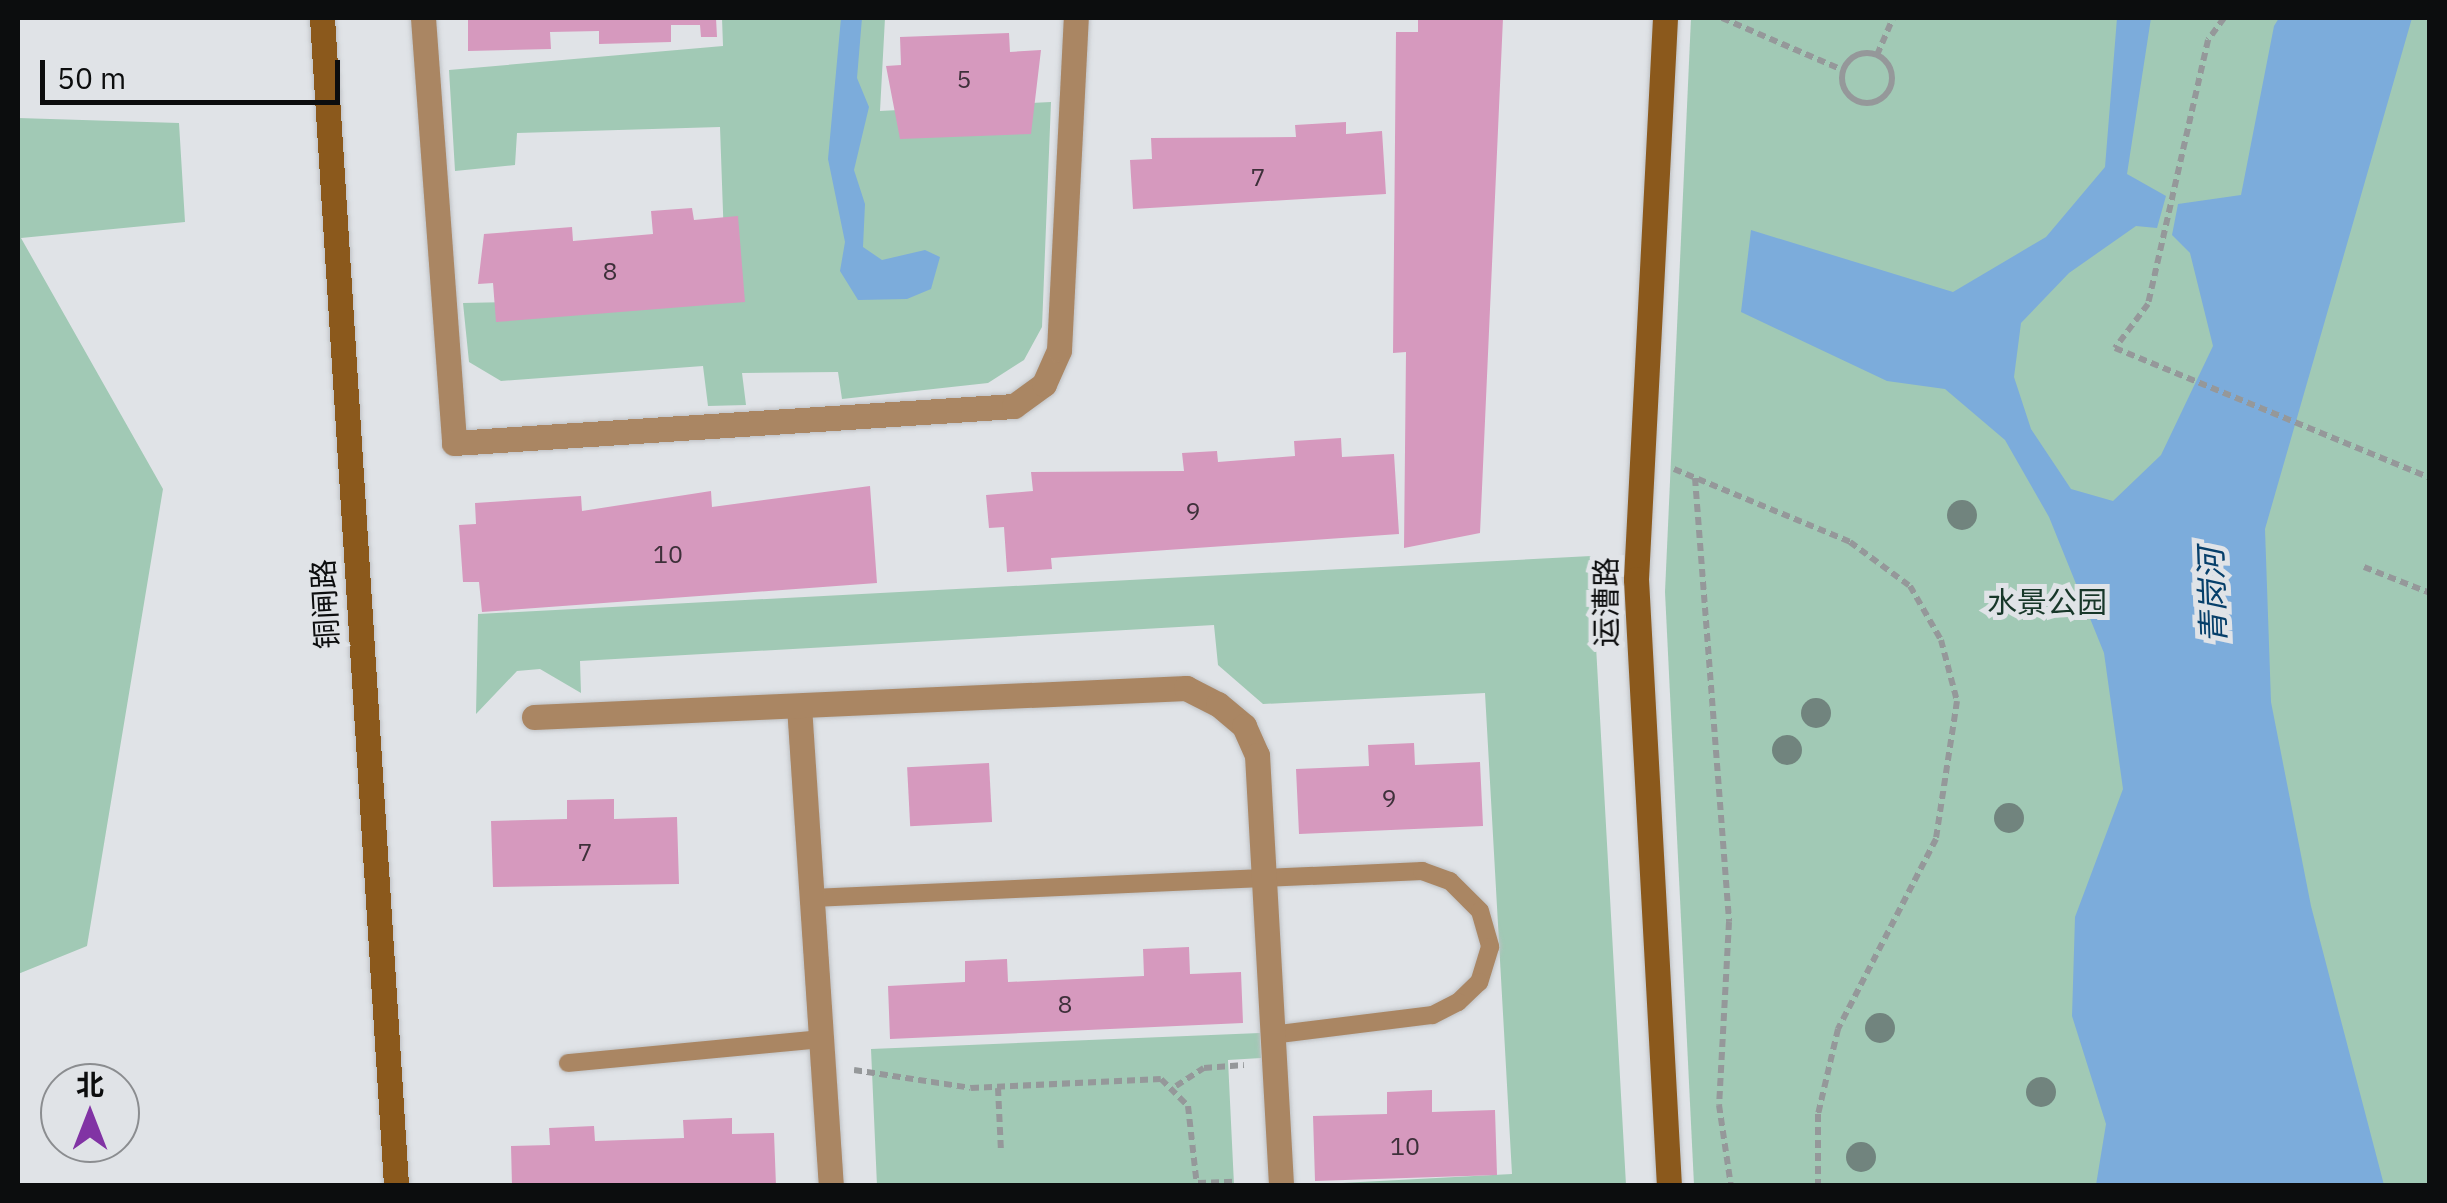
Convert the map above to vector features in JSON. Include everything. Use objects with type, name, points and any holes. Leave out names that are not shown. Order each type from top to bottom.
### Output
[{"type":"main road","name":"铜闸路","points":[[322,18],[396,1186]]},
{"type":"main road","name":"运漕路","points":[[1664,18],[1642,456],[1644,820],[1669,1186]]},
{"type":"street","points":[[423,18],[454,443],[1014,406],[1044,384],[1059,350],[1076,18]]},
{"type":"street","points":[[534,717],[1186,688],[1244,726],[1256,756],[1280,1186]]},
{"type":"street","points":[[799,706],[831,1186]]},
{"type":"lane","points":[[812,898],[1422,871],[1450,881],[1480,911],[1490,947],[1479,982],[1432,1015],[1272,1035]]},
{"type":"lane","points":[[568,1062],[821,1040]]},
{"type":"path","points":[[1722,18],[1843,70]]},
{"type":"path","points":[[1877,55],[1893,18]]},
{"type":"path","points":[[2224,18],[2208,40],[2148,304],[2115,348],[2430,478]]},
{"type":"path","points":[[1877,55],[1892,82],[1877,100],[1848,94],[1843,70],[1853,57],[1877,55]]},
{"type":"path","points":[[1642,456],[1850,542],[1910,586],[1942,640],[1957,701],[1936,839],[1838,1029],[1818,1114],[1818,1186]]},
{"type":"path","points":[[1695,478],[1729,922],[1718,1105],[1732,1186]]},
{"type":"path","points":[[2364,567],[2429,592]]},
{"type":"path","points":[[1176,1086],[1204,1068],[1274,1063]]},
{"type":"path","points":[[824,1075],[868,1067],[998,1088],[1138,1075],[1176,1086],[1188,1106],[1197,1184],[1234,1182]]},
{"type":"path","points":[[998,1088],[1001,1152]]},
{"type":"green space","points":[[722,18],[885,18],[880,111],[1051,102],[1042,327],[1024,360],[988,383],[842,399],[838,372],[742,373],[746,405],[708,406],[703,366],[501,381],[469,362],[463,303],[726,297],[720,127],[517,133],[515,165],[455,171],[449,70],[723,46]]},
{"type":"green space","name":"水景公园","points":[[1691,18],[2429,18],[2429,1185],[1694,1185],[1665,592]]},
{"type":"green space","points":[[18,118],[179,123],[185,222],[21,238],[163,489],[87,946],[18,974]]},
{"type":"green space","points":[[1591,556],[1626,1185],[1304,1185],[1512,1174],[1485,693],[1263,704],[1218,665],[1214,625],[580,661],[581,693],[540,669],[517,671],[476,714],[478,614]]},
{"type":"green space","points":[[1260,1033],[1261,1058],[1228,1060],[1234,1185],[877,1186],[871,1049]]},
{"type":"water","points":[[841,18],[862,18],[857,78],[869,107],[854,170],[865,204],[863,247],[882,260],[925,250],[940,257],[931,289],[907,299],[858,300],[840,271],[845,242],[828,159]]},
{"type":"water","name":"青岗河","points":[[2117,18],[2151,18],[2127,174],[2166,196],[2157,228],[2136,226],[2069,273],[2021,323],[2014,377],[2031,429],[2071,489],[2113,501],[2161,455],[2213,346],[2190,253],[2172,235],[2178,204],[2241,195],[2274,26],[2279,18],[2412,18],[2265,529],[2271,702],[2311,906],[2384,1185],[2096,1185],[2106,1124],[2072,1016],[2075,917],[2123,789],[2104,653],[2049,517],[2005,440],[1945,389],[1887,381],[1741,312],[1751,230],[1953,292],[2046,237],[2105,167]]},
{"type":"building","points":[[468,18],[716,18],[717,37],[701,37],[700,25],[671,25],[671,42],[599,44],[599,31],[550,32],[551,49],[468,51]]},
{"type":"building","points":[[1418,18],[1503,18],[1480,533],[1404,548],[1406,352],[1393,353],[1396,32],[1418,32]]},
{"type":"building","points":[[1009,33],[1010,52],[1041,50],[1031,134],[900,139],[886,66],[901,65],[900,37]]},
{"type":"building","points":[[1346,122],[1346,134],[1382,131],[1386,194],[1133,209],[1130,160],[1152,159],[1151,138],[1296,137],[1295,125]]},
{"type":"building","points":[[692,208],[694,220],[738,216],[745,302],[496,322],[493,283],[478,284],[484,234],[572,227],[573,241],[653,234],[651,211]]},
{"type":"building","points":[[1341,438],[1342,457],[1394,454],[1399,534],[1051,558],[1052,569],[1007,572],[1004,527],[989,528],[986,495],[1033,491],[1031,472],[1184,471],[1182,453],[1217,451],[1218,462],[1295,456],[1294,441]]},
{"type":"building","points":[[870,486],[877,583],[482,612],[479,582],[463,582],[459,525],[476,524],[475,503],[581,496],[582,511],[711,491],[712,507]]},
{"type":"building","points":[[1414,743],[1415,765],[1480,762],[1483,826],[1299,834],[1296,769],[1369,766],[1368,745]]},
{"type":"building","points":[[989,763],[992,822],[910,826],[907,767]]},
{"type":"building","points":[[614,799],[614,819],[677,817],[679,884],[493,887],[491,821],[567,819],[567,800]]},
{"type":"building","points":[[1189,947],[1190,974],[1241,972],[1243,1023],[890,1039],[888,986],[965,982],[965,961],[1007,959],[1008,982],[1144,976],[1143,949]]},
{"type":"building","points":[[1432,1090],[1432,1112],[1495,1110],[1497,1175],[1315,1181],[1313,1116],[1387,1114],[1387,1092]]},
{"type":"building","points":[[732,1118],[732,1134],[774,1133],[776,1186],[512,1186],[511,1146],[550,1145],[549,1128],[594,1126],[595,1141],[684,1138],[683,1120]]}]
